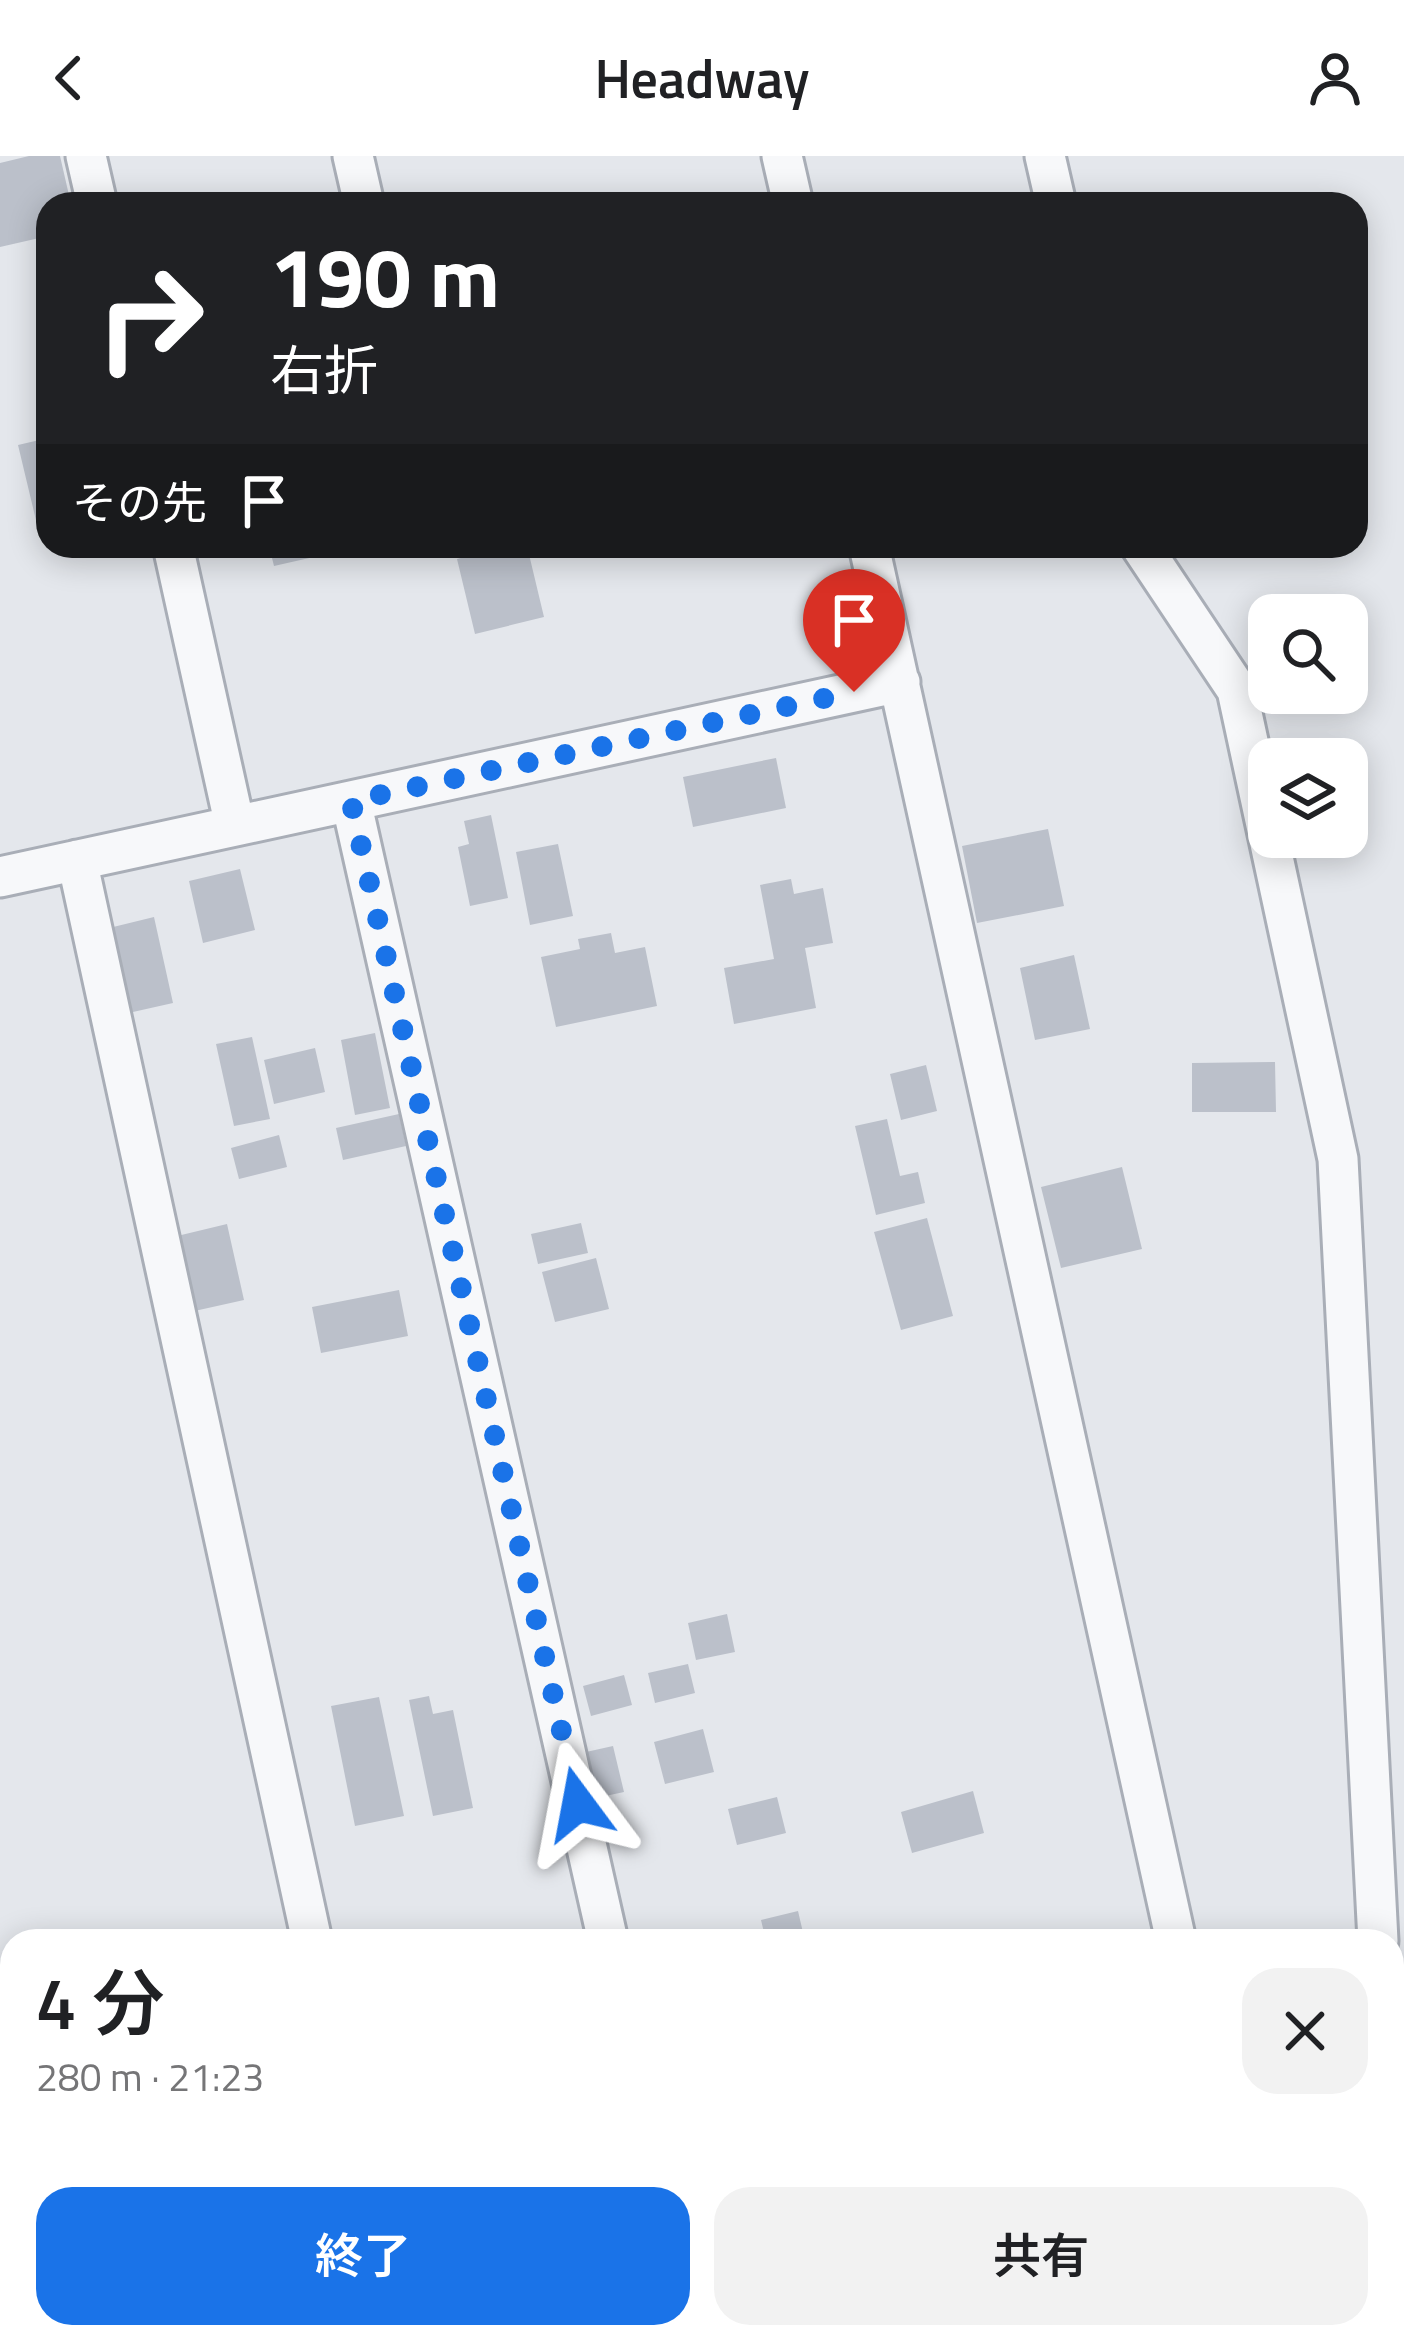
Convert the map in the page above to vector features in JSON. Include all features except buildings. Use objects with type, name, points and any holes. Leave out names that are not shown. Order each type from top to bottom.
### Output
[{"type":"street","points":[[86,156],[94,192]]},
{"type":"street","points":[[353,156],[361,192]]},
{"type":"street","points":[[782,156],[790,192]]},
{"type":"street","points":[[1045,156],[1053,192]]},
{"type":"street","points":[[176,558],[235,826]]},
{"type":"street","points":[[872,558],[1173,1929]]},
{"type":"street","points":[[1149,558],[1238,689],[1338,1159],[1377,1929]]},
{"type":"street","points":[[0,877],[900,682]]},
{"type":"street","points":[[351,801],[605,1929]]},
{"type":"street","points":[[76,860],[310,1929]]},
{"type":"route","points":[[578,1804],[351,801],[854,692]]}]
